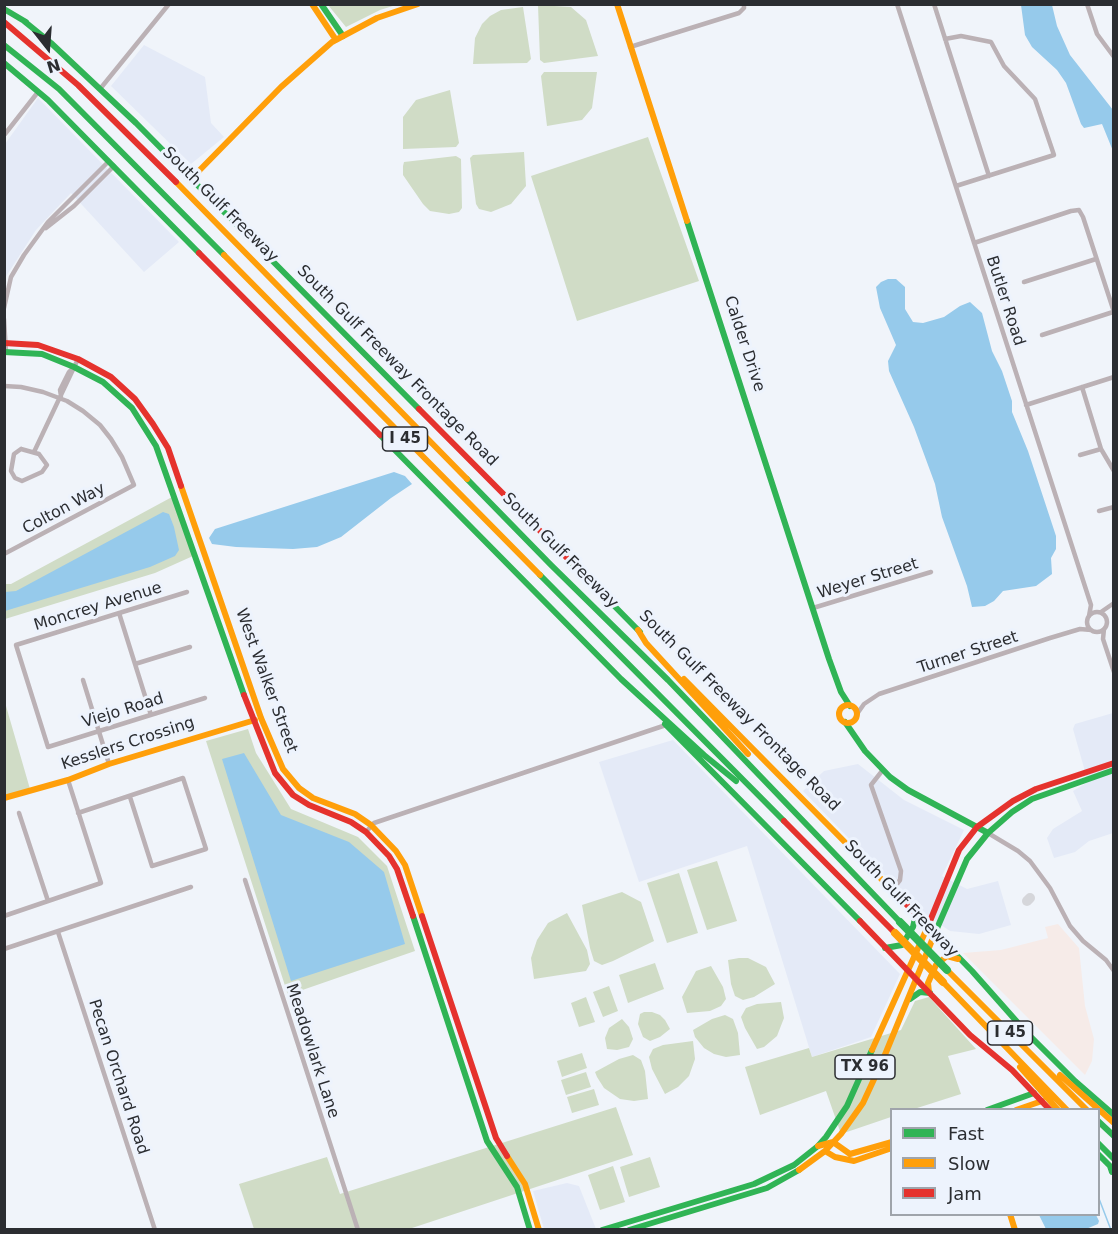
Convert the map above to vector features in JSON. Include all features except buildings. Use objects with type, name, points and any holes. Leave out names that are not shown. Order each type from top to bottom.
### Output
[{"type":"main road","points":[[312,4],[339,38]]},
{"type":"main road","points":[[321,4],[339,38]]},
{"type":"main road","points":[[191,179],[281,87],[339,38],[376,18],[418,4]]},
{"type":"main road","name":"Calder Drive","points":[[617,4],[813,608],[842,692],[853,711],[856,738]]},
{"type":"main road","name":"South Gulf Freeway Frontage Road","points":[[4,7],[51,43],[191,179],[893,890],[1026,1032],[1113,1115]]},
{"type":"main road","name":"South Gulf Freeway","points":[[4,22],[78,86],[218,223],[551,565],[632,643],[947,970],[1085,1108]]},
{"type":"main road","name":"South Gulf Freeway","points":[[4,45],[58,89],[82,112],[895,933],[1064,1108]]},
{"type":"main road","points":[[4,63],[38,92],[111,164],[765,824],[970,1035],[1012,1070],[1048,1108]]},
{"type":"main road","name":"West Walker Street","points":[[5,348],[38,345],[111,377],[135,399],[168,448],[222,619]]},
{"type":"main road","name":"West Walker Street","points":[[76,363],[132,408],[156,446],[222,619],[275,773],[293,795],[309,805],[368,828],[396,850],[405,865],[496,1138],[525,1184],[539,1230]]},
{"type":"main road","points":[[638,630],[646,644],[826,837],[848,866]]},
{"type":"main road","points":[[621,680],[740,785],[784,830],[801,839]]},
{"type":"main road","name":"Calder Drive","points":[[840,710],[842,692]]},
{"type":"main road","points":[[845,722],[850,722],[853,711],[845,706],[840,710],[839,716],[882,771],[908,790],[988,833]]},
{"type":"main road","name":"Kesslers Crossing","points":[[4,798],[68,780],[109,764],[257,719]]},
{"type":"main road","points":[[928,926],[959,850],[977,827],[1013,801],[1036,789],[1113,763]]},
{"type":"main road","points":[[935,933],[967,859],[988,833],[1012,812],[1032,799],[1113,770]]},
{"type":"main road","name":"West Walker Street","points":[[368,828],[397,869],[488,1141],[517,1187],[530,1230]]},
{"type":"main road","points":[[885,948],[902,945],[913,927],[916,914]]},
{"type":"main road","name":"TX 96","points":[[628,1230],[766,1188],[792,1175],[821,1148],[848,1106],[928,926]]},
{"type":"main road","name":"TX 96","points":[[602,1230],[754,1185],[833,1142],[863,1103],[935,933]]},
{"type":"main road","points":[[930,993],[928,983],[936,964],[947,956],[961,960]]},
{"type":"main road","points":[[906,1003],[913,995],[920,992],[930,993]]},
{"type":"main road","points":[[1015,1055],[1021,1070],[1056,1108]]},
{"type":"main road","points":[[1035,1058],[1056,1071],[1097,1108]]},
{"type":"main road","points":[[993,1108],[1034,1093]]},
{"type":"main road","points":[[1022,1108],[1042,1101]]},
{"type":"main road","points":[[1100,1111],[1113,1123]]},
{"type":"main road","points":[[1100,1123],[1113,1136]]},
{"type":"main road","points":[[833,1142],[850,1154],[890,1142]]},
{"type":"main road","points":[[1100,1145],[1113,1159]]},
{"type":"main road","points":[[821,1148],[840,1158],[854,1161],[890,1148]]},
{"type":"main road","points":[[1100,1158],[1110,1166],[1113,1173]]},
{"type":"street","points":[[100,89],[170,4]]},
{"type":"street","points":[[630,47],[740,12],[744,4]]},
{"type":"street","name":"Butler Road","points":[[897,4],[1091,605],[1089,616]]},
{"type":"street","points":[[934,4],[989,176]]},
{"type":"street","points":[[1088,4],[1097,33],[1113,57]]},
{"type":"street","points":[[945,39],[961,36],[991,42],[1011,76],[1035,99],[1054,155],[956,186]]},
{"type":"street","points":[[5,134],[38,92]]},
{"type":"street","points":[[4,308],[11,277],[48,222],[111,164]]},
{"type":"street","points":[[974,243],[1079,210],[1113,312],[1042,335]]},
{"type":"street","points":[[1024,282],[1096,259]]},
{"type":"street","points":[[4,319],[5,348]]},
{"type":"street","points":[[34,453],[76,363]]},
{"type":"street","points":[[1026,405],[1113,377]]},
{"type":"street","points":[[4,386],[27,388],[60,397]]},
{"type":"street","points":[[1082,387],[1101,449],[1113,471]]},
{"type":"street","name":"Colton Way","points":[[4,554],[134,485],[122,457],[100,425],[60,397]]},
{"type":"street","points":[[14,442],[18,449],[34,453],[50,464],[26,480],[18,480],[11,471],[14,454],[18,449]]},
{"type":"street","points":[[156,446],[168,448]]},
{"type":"street","points":[[1080,455],[1101,449]]},
{"type":"street","points":[[1099,512],[1113,507]]},
{"type":"street","name":"Weyer Street","points":[[813,608],[930,572]]},
{"type":"street","name":"Moncrey Avenue","points":[[48,747],[16,645],[187,592]]},
{"type":"street","points":[[1091,605],[1107,617]]},
{"type":"street","points":[[1103,639],[1087,622],[1089,616],[1111,605]]},
{"type":"street","points":[[1111,605],[1103,639],[1113,672]]},
{"type":"street","points":[[119,613],[151,715]]},
{"type":"street","name":"Turner Street","points":[[1080,629],[1087,622]]},
{"type":"street","name":"Turner Street","points":[[853,711],[879,694],[1080,629],[1093,631]]},
{"type":"street","points":[[1093,631],[1104,629]]},
{"type":"street","points":[[135,664],[190,647]]},
{"type":"street","points":[[83,680],[109,764]]},
{"type":"street","name":"Viejo Road","points":[[48,747],[205,699]]},
{"type":"street","name":"Turner Street","points":[[853,711],[864,704]]},
{"type":"street","points":[[368,828],[666,725]]},
{"type":"street","points":[[882,771],[871,784],[901,871],[900,880],[893,890]]},
{"type":"street","points":[[78,813],[183,778],[205,849],[152,866],[129,797]]},
{"type":"street","points":[[4,916],[101,883],[68,780]]},
{"type":"street","points":[[19,813],[48,901]]},
{"type":"street","points":[[988,833],[1030,861],[1050,888],[1070,926],[1083,941],[1106,960],[1113,971]]},
{"type":"street","name":"Meadowlark Lane","points":[[245,880],[358,1230]]},
{"type":"street","points":[[4,949],[191,887]]},
{"type":"street","name":"Pecan Orchard Road","points":[[58,932],[155,1230]]},
{"type":"street","points":[[841,1134],[839,1140],[842,1149]]},
{"type":"shaded area","points":[[144,45],[205,77],[211,123],[224,137],[191,164],[111,86]]},
{"type":"shaded area","points":[[38,98],[179,242],[144,272],[71,193],[36,230],[5,278],[5,144]]},
{"type":"shaded area","points":[[1113,713],[1113,833],[1089,841],[1075,852],[1054,858],[1047,838],[1053,829],[1082,811],[1073,791],[1088,782],[1073,729],[1075,724]]},
{"type":"shaded area","points":[[673,740],[900,974],[871,1037],[812,1057],[747,846],[639,882],[599,762]]},
{"type":"shaded area","points":[[858,764],[904,800],[964,830],[942,876],[967,889],[998,881],[1011,925],[979,934],[950,931],[917,909],[803,791],[824,771]]},
{"type":"shaded area","points":[[1058,924],[1079,948],[1085,1006],[1094,1039],[1092,1061],[1085,1075],[963,953],[1001,950],[1048,938],[1045,927]]},
{"type":"shaded area","points":[[567,1183],[579,1186],[596,1229],[544,1229],[533,1191]]},
{"type":"green space","points":[[328,5],[396,5],[380,10],[346,27]]},
{"type":"green space","points":[[538,5],[571,7],[586,20],[598,56],[544,63],[540,60]]},
{"type":"green space","points":[[523,7],[531,59],[527,63],[473,64],[475,38],[482,24],[501,10]]},
{"type":"green space","points":[[544,72],[597,72],[592,108],[582,120],[547,126],[541,76]]},
{"type":"green space","points":[[450,90],[459,143],[456,147],[403,149],[403,117],[416,100]]},
{"type":"green space","points":[[648,137],[699,281],[577,321],[531,176]]},
{"type":"green space","points":[[524,152],[526,186],[511,204],[491,212],[479,209],[476,204],[470,158],[473,155]]},
{"type":"green space","points":[[456,156],[461,159],[462,208],[459,212],[449,214],[430,211],[403,175],[404,162]]},
{"type":"green space","points":[[172,497],[193,556],[155,573],[5,619],[5,584],[11,584]]},
{"type":"green space","points":[[4,699],[30,789],[4,796]]},
{"type":"green space","points":[[248,729],[256,753],[291,809],[358,837],[387,866],[415,951],[288,995],[206,741]]},
{"type":"green space","points":[[717,861],[737,921],[707,930],[687,870]]},
{"type":"green space","points":[[679,873],[698,933],[667,943],[647,883]]},
{"type":"green space","points":[[622,892],[641,902],[654,941],[602,965],[594,961],[582,905]]},
{"type":"green space","points":[[567,913],[587,950],[590,964],[586,971],[534,979],[531,958],[537,940],[548,923]]},
{"type":"green space","points":[[748,958],[766,967],[775,984],[754,997],[743,1000],[735,996],[728,960]]},
{"type":"green space","points":[[655,963],[664,989],[628,1003],[619,975]]},
{"type":"green space","points":[[711,966],[723,987],[726,999],[721,1006],[710,1011],[687,1013],[682,997],[696,971]]},
{"type":"green space","points":[[609,986],[618,1011],[603,1017],[593,992]]},
{"type":"green space","points":[[586,997],[595,1022],[579,1027],[571,1003]]},
{"type":"green space","points":[[929,997],[976,1049],[948,1056],[961,1094],[917,1108],[890,1108],[890,1117],[841,1134],[826,1091],[760,1115],[745,1067],[809,1048],[812,1057],[901,1030],[915,1001]]},
{"type":"green space","points":[[781,1002],[784,1018],[777,1036],[764,1047],[757,1049],[741,1017],[746,1008],[757,1004]]},
{"type":"green space","points":[[644,1012],[660,1015],[670,1029],[650,1041],[643,1037],[638,1024],[640,1014]]},
{"type":"green space","points":[[725,1015],[733,1019],[738,1033],[740,1055],[726,1057],[714,1054],[704,1048],[695,1037],[693,1030],[712,1019]]},
{"type":"green space","points":[[622,1019],[629,1027],[633,1039],[629,1047],[617,1050],[607,1049],[605,1038],[609,1028]]},
{"type":"green space","points":[[693,1041],[695,1059],[689,1076],[678,1087],[665,1094],[652,1069],[649,1057],[653,1049],[663,1045]]},
{"type":"green space","points":[[582,1053],[587,1068],[562,1077],[557,1061]]},
{"type":"green space","points":[[633,1055],[641,1060],[645,1071],[648,1099],[634,1101],[620,1099],[604,1088],[595,1072],[619,1059]]},
{"type":"green space","points":[[586,1072],[591,1087],[566,1095],[561,1080]]},
{"type":"green space","points":[[594,1089],[599,1105],[572,1113],[567,1097]]},
{"type":"green space","points":[[616,1107],[633,1155],[409,1229],[254,1229],[239,1184],[327,1157],[340,1194]]},
{"type":"green space","points":[[650,1157],[660,1187],[629,1197],[620,1167]]},
{"type":"green space","points":[[613,1166],[625,1202],[600,1210],[588,1175]]},
{"type":"water","points":[[1021,5],[1052,5],[1057,26],[1070,55],[1113,110],[1113,151],[1102,124],[1084,128],[1066,83],[1057,70],[1032,47],[1025,35]]},
{"type":"water","points":[[888,279],[896,279],[905,287],[905,309],[913,322],[923,323],[944,317],[970,302],[982,313],[992,351],[1002,371],[1012,401],[1012,412],[1028,451],[1056,536],[1056,549],[1051,558],[1052,574],[1036,586],[1003,591],[994,601],[985,606],[972,607],[967,586],[942,517],[935,484],[914,427],[889,371],[888,361],[896,345],[880,308],[876,287]]},
{"type":"water","points":[[394,472],[405,476],[412,484],[341,537],[317,547],[293,549],[236,547],[212,544],[209,538],[215,529]]},
{"type":"water","points":[[163,512],[169,514],[174,527],[179,550],[175,556],[150,567],[5,611],[5,592],[16,591]]},
{"type":"water","points":[[244,753],[281,815],[349,842],[384,872],[405,944],[291,981],[222,759]]},
{"type":"water","points":[[1040,1216],[1096,1216],[1099,1221],[1098,1224],[1086,1229],[1046,1229]]},
{"type":"waterway","points":[[1100,1201],[1111,1230]]},
{"type":"taxiway","points":[[1027,901],[1030,898]]},
{"type":"traffic: fast","points":[[321,4],[343,36]]},
{"type":"traffic: fast","points":[[4,9],[26,22]]},
{"type":"traffic: fast","points":[[24,21],[51,43],[136,123],[419,409]]},
{"type":"traffic: fast","points":[[4,45],[59,89],[224,255]]},
{"type":"traffic: fast","points":[[4,63],[48,100],[199,253]]},
{"type":"traffic: fast","points":[[687,221],[829,659],[841,692],[850,706]]},
{"type":"traffic: fast","points":[[4,352],[42,354],[74,367],[103,382],[132,408],[156,446],[244,695]]},
{"type":"traffic: fast","points":[[380,435],[622,680]]},
{"type":"traffic: fast","points":[[467,479],[668,680],[900,922]]},
{"type":"traffic: fast","points":[[571,562],[640,632]]},
{"type":"traffic: fast","points":[[540,575],[784,821]]},
{"type":"traffic: fast","points":[[621,679],[736,781]]},
{"type":"traffic: fast","points":[[845,722],[865,751],[890,777],[908,790],[988,833]]},
{"type":"traffic: fast","points":[[665,724],[860,921]]},
{"type":"traffic: fast","points":[[1114,770],[1032,799],[1012,812],[988,833],[967,859],[935,933],[1026,1032],[1075,1081],[1114,1115]]},
{"type":"traffic: fast","points":[[885,948],[902,945],[913,927],[916,914]]},
{"type":"traffic: fast","points":[[413,916],[487,1141],[517,1187],[530,1230]]},
{"type":"traffic: fast","points":[[900,922],[947,970]]},
{"type":"traffic: fast","points":[[910,999],[920,992],[930,993]]},
{"type":"traffic: fast","points":[[602,1230],[754,1184],[794,1165],[826,1137],[847,1106],[872,1050]]},
{"type":"traffic: fast","points":[[993,1108],[1034,1093]]},
{"type":"traffic: fast","points":[[1100,1123],[1114,1136]]},
{"type":"traffic: fast","points":[[1100,1145],[1114,1159]]},
{"type":"traffic: fast","points":[[1100,1156],[1110,1166],[1112,1172]]},
{"type":"traffic: fast","points":[[629,1230],[767,1188],[799,1170]]},
{"type":"traffic: slow","points":[[312,4],[336,40]]},
{"type":"traffic: slow","points":[[191,179],[281,87],[332,42],[377,18],[418,4]]},
{"type":"traffic: slow","points":[[617,4],[687,221]]},
{"type":"traffic: slow","points":[[176,182],[467,479]]},
{"type":"traffic: slow","points":[[224,255],[540,575]]},
{"type":"traffic: slow","points":[[181,486],[261,718],[283,769],[299,788],[313,798],[355,814],[371,825],[396,851],[405,865],[422,916]]},
{"type":"traffic: slow","points":[[638,630],[646,643],[748,754]]},
{"type":"traffic: slow","points":[[684,679],[900,898]]},
{"type":"traffic: slow","points":[[848,705],[854,708],[857,714],[854,720],[848,723],[842,720],[839,714],[842,708],[848,705]]},
{"type":"traffic: slow","points":[[4,798],[68,780],[109,764],[255,720]]},
{"type":"traffic: slow","points":[[799,1170],[825,1151],[841,1134],[863,1103],[935,933],[928,926],[872,1050]]},
{"type":"traffic: slow","points":[[895,933],[943,982]]},
{"type":"traffic: slow","points":[[929,992],[928,983],[936,965],[947,956],[958,959]]},
{"type":"traffic: slow","points":[[947,970],[1085,1108]]},
{"type":"traffic: slow","points":[[943,982],[1065,1108]]},
{"type":"traffic: slow","points":[[1020,1067],[1056,1108]]},
{"type":"traffic: slow","points":[[1060,1075],[1097,1108]]},
{"type":"traffic: slow","points":[[1022,1108],[1042,1101]]},
{"type":"traffic: slow","points":[[1100,1111],[1114,1123]]},
{"type":"traffic: slow","points":[[818,1146],[833,1142],[850,1154],[890,1143]]},
{"type":"traffic: slow","points":[[825,1151],[835,1157],[854,1161],[890,1149]]},
{"type":"traffic: slow","points":[[507,1156],[525,1184],[539,1230]]},
{"type":"traffic: slow","points":[[1011,1216],[1015,1230]]},
{"type":"traffic: jam","points":[[4,22],[78,85],[176,182]]},
{"type":"traffic: jam","points":[[199,253],[380,435]]},
{"type":"traffic: jam","points":[[4,343],[38,345],[78,359],[111,377],[135,399],[153,424],[168,448],[181,486]]},
{"type":"traffic: jam","points":[[419,409],[571,562]]},
{"type":"traffic: jam","points":[[244,695],[275,773],[293,795],[309,805],[351,822],[366,832],[389,856],[397,869],[413,916]]},
{"type":"traffic: jam","points":[[900,898],[928,926],[959,850],[977,827],[1013,801],[1036,789],[1114,763]]},
{"type":"traffic: jam","points":[[784,821],[895,933]]},
{"type":"traffic: jam","points":[[422,916],[496,1138],[507,1156]]},
{"type":"traffic: jam","points":[[860,921],[970,1035],[1012,1070],[1048,1108]]}]
